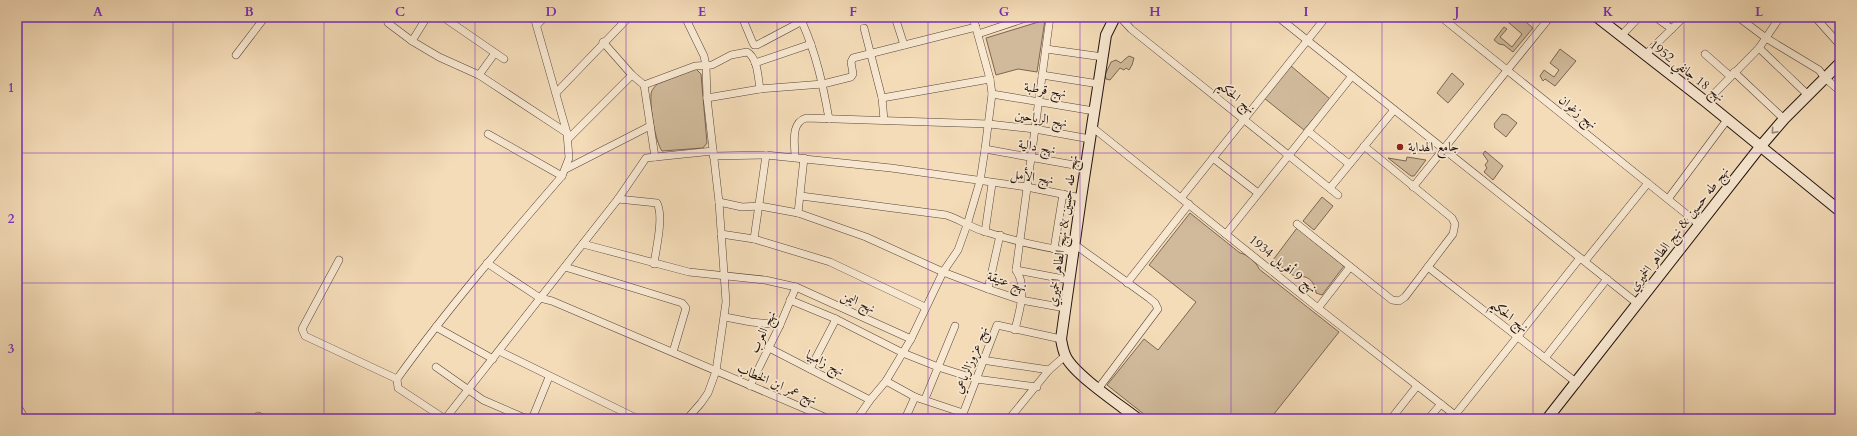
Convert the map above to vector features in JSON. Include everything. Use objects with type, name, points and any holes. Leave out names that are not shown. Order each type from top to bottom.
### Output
[{"type":"street","points":[[236,55],[265,17]]},
{"type":"street","points":[[386,17],[388,23],[412,41],[439,57],[479,75],[567,136]]},
{"type":"street","points":[[412,41],[427,17]]},
{"type":"street","points":[[443,17],[504,59]]},
{"type":"street","points":[[534,17],[567,136],[569,158],[562,176],[487,263],[397,379],[398,388],[445,419],[618,199],[646,158],[655,157],[644,85],[632,75],[603,42]]},
{"type":"street","points":[[537,25],[545,17]]},
{"type":"street","points":[[556,93],[628,17]]},
{"type":"street","points":[[685,17],[704,56],[706,66],[707,98],[719,202],[725,277],[725,317],[716,371],[708,393],[687,419]]},
{"type":"street","points":[[754,44],[759,44],[810,17]]},
{"type":"street","points":[[895,17],[904,45]]},
{"type":"street","points":[[857,419],[886,381],[910,339],[943,272],[958,250],[980,181],[986,149],[992,94],[990,79],[973,17]]},
{"type":"street","points":[[707,98],[760,89],[823,84],[851,77],[853,74],[850,62],[853,58],[904,45],[977,31],[1029,17]]},
{"type":"street","points":[[1015,330],[1021,300],[1022,285],[1016,270],[1019,243],[1050,17]]},
{"type":"street","name":"نهج طه حسين & نهج الطاهر الخميري","points":[[1115,17],[1106,35],[1080,198],[1061,339],[1065,356],[1071,364],[1098,389],[1138,419]]},
{"type":"street","name":"نهج الحكيم","points":[[1120,17],[1130,29],[1338,195]]},
{"type":"street","points":[[1278,17],[1638,304]]},
{"type":"street","points":[[1181,198],[1326,17]]},
{"type":"street","name":"نهج زغوان","points":[[1441,17],[1700,225]]},
{"type":"street","points":[[1413,187],[1550,17]]},
{"type":"street","name":"نهج 18 جانفي 1952","points":[[1598,17],[1706,102],[1840,211]]},
{"type":"street","points":[[1621,36],[1639,17]]},
{"type":"street","points":[[1655,17],[1672,29]]},
{"type":"street","points":[[1645,55],[1684,17]]},
{"type":"street","points":[[1738,17],[1766,38],[1819,70],[1825,78],[1840,91]]},
{"type":"street","points":[[1706,102],[1759,48],[1780,17]]},
{"type":"street","points":[[1815,17],[1840,45]]},
{"type":"street","points":[[744,18],[754,44],[751,54],[755,63],[760,89]]},
{"type":"street","points":[[802,22],[811,44],[823,84],[829,119]]},
{"type":"street","points":[[864,28],[882,98],[884,120]]},
{"type":"street","points":[[755,63],[811,44]]},
{"type":"street","points":[[1759,48],[1808,95]]},
{"type":"street","points":[[1046,49],[1103,57]]},
{"type":"street","points":[[644,85],[695,66],[712,65],[731,55],[747,52],[751,54]]},
{"type":"street","points":[[479,75],[495,53]]},
{"type":"street","points":[[1705,54],[1732,74],[1784,119]]},
{"type":"street","name":"نهج طه حسين & نهج الطاهر الخميري","points":[[1547,419],[1577,383],[1760,147],[1784,119],[1840,63]]},
{"type":"street","points":[[567,136],[632,75]]},
{"type":"street","points":[[1042,75],[1098,84]]},
{"type":"street","points":[[1226,234],[1352,76]]},
{"type":"street","points":[[882,98],[990,79]]},
{"type":"street","name":"نهج قرطبة","points":[[992,94],[1094,110]]},
{"type":"street","points":[[1330,188],[1394,110]]},
{"type":"street","name":"نهج الرياحين","points":[[795,157],[795,126],[797,123],[806,118],[989,124],[1035,128],[1090,139]]},
{"type":"street","points":[[1668,199],[1727,120]]},
{"type":"street","points":[[566,169],[650,126]]},
{"type":"street","name":"نهج 9 أفريل 1934","points":[[1092,127],[1457,417]]},
{"type":"street","points":[[1308,131],[1349,164]]},
{"type":"street","points":[[488,134],[562,176]]},
{"type":"street","points":[[1297,224],[1389,298],[1399,301],[1405,297],[1453,234],[1455,224],[1452,218],[1364,146]]},
{"type":"street","name":"نهج دالية","points":[[986,149],[1085,167]]},
{"type":"street","name":"نهج الأمل","points":[[655,157],[713,154],[795,157],[891,168],[992,184],[1027,187],[1080,198]]},
{"type":"street","points":[[754,239],[760,206],[766,155]]},
{"type":"street","points":[[798,213],[804,158]]},
{"type":"street","points":[[1213,158],[1258,193]]},
{"type":"street","points":[[1457,417],[1517,336],[1648,183]]},
{"type":"street","points":[[985,232],[992,184]]},
{"type":"street","points":[[1054,249],[1063,194]]},
{"type":"street","points":[[801,196],[926,212],[956,218],[967,225],[985,232],[1000,235],[1019,243],[1054,249],[1074,248],[1155,303],[1158,310],[1098,389]]},
{"type":"street","points":[[618,199],[657,203],[659,207],[659,228],[654,264]]},
{"type":"street","name":"نهج عتيقة","points":[[719,202],[742,207],[760,206],[798,213],[866,237],[943,272],[988,289],[1021,300],[1065,308]]},
{"type":"street","points":[[1127,283],[1189,204]]},
{"type":"street","points":[[721,234],[754,239],[830,262],[925,307]]},
{"type":"street","points":[[988,289],[1000,235]]},
{"type":"street","name":"نهج اليمن","points":[[583,244],[654,264],[689,272],[725,277],[765,280],[796,287],[910,339]]},
{"type":"street","points":[[339,260],[302,329],[302,332],[305,336],[397,379]]},
{"type":"street","name":"نهج عمر ابن الخطاب","points":[[487,263],[540,298],[552,301],[828,419]]},
{"type":"street","points":[[565,267],[684,305],[686,308],[685,314],[673,352]]},
{"type":"street","points":[[1318,308],[1350,267]]},
{"type":"street","name":"نهج الحكيم","points":[[1428,267],[1577,383]]},
{"type":"street","points":[[1016,270],[1069,280]]},
{"type":"street","points":[[1545,358],[1607,279]]},
{"type":"street","name":"نهج العرب","points":[[750,386],[780,325],[796,287]]},
{"type":"street","points":[[790,300],[836,319],[902,353],[938,367],[976,379],[1036,387]]},
{"type":"street","points":[[725,317],[751,322],[780,325]]},
{"type":"street","points":[[810,369],[836,319]]},
{"type":"street","points":[[925,399],[955,326]]},
{"type":"street","name":"نهج عزوزالرباعي","points":[[962,416],[982,360],[997,326],[1061,339]]},
{"type":"street","points":[[436,327],[492,359]]},
{"type":"street","name":"نهج زامبيا","points":[[769,348],[870,400]]},
{"type":"street","points":[[498,351],[638,419]]},
{"type":"street","points":[[1009,419],[1049,370],[1065,356]]},
{"type":"street","points":[[982,360],[1049,370]]},
{"type":"street","points":[[436,367],[483,400],[527,419]]},
{"type":"street","points":[[532,419],[549,377]]},
{"type":"street","points":[[886,381],[916,397],[925,399],[962,416]]},
{"type":"street","points":[[1391,419],[1417,386]]},
{"type":"street","points":[[905,419],[916,397]]},
{"type":"street","points":[[1428,419],[1441,404]]},
{"type":"street","points":[[17,405],[25,419]]},
{"type":"street","points":[[258,416],[265,419]]},
{"type":"shaded area","points":[[1513,17],[1520,17],[1533,28],[1513,52],[1494,40],[1504,27],[1507,29],[1500,37],[1512,47],[1522,34],[1508,22]]},
{"type":"shaded area","points":[[1045,20],[1037,72],[1018,69],[996,75],[986,38]]},
{"type":"shaded area","points":[[1560,49],[1576,61],[1555,86],[1545,79],[1543,81],[1540,76],[1544,70],[1554,77],[1559,70],[1550,63]]},
{"type":"shaded area","points":[[1129,56],[1134,58],[1129,70],[1126,68],[1124,70],[1120,68],[1110,80],[1106,79],[1105,75],[1111,62],[1116,60],[1121,63]]},
{"type":"shaded area","points":[[1291,66],[1330,99],[1304,130],[1264,98]]},
{"type":"shaded area","points":[[696,69],[701,74],[707,143],[703,148],[662,151],[657,140],[651,108],[653,89],[657,84]]},
{"type":"shaded area","points":[[1452,73],[1464,84],[1448,103],[1437,93]]},
{"type":"shaded area","points":[[1502,114],[1507,115],[1517,123],[1506,137],[1494,127],[1494,124]]},
{"type":"shaded area","points":[[1485,151],[1503,166],[1493,180],[1484,172],[1487,168],[1485,165],[1488,161],[1483,154]]},
{"type":"shaded area","points":[[1407,157],[1426,160],[1414,176],[1411,176],[1388,158],[1406,161]]},
{"type":"shaded area","points":[[1322,197],[1333,206],[1314,230],[1303,221]]},
{"type":"shaded area","points":[[1190,213],[1240,253],[1246,255],[1256,264],[1259,269],[1339,332],[1270,419],[1150,419],[1107,385],[1144,339],[1158,350],[1196,302],[1149,265]]},
{"type":"shaded area","points":[[1297,228],[1344,266],[1322,295],[1316,293],[1314,285],[1310,279],[1299,276],[1295,277],[1273,260]]},
{"type":"place","name":"جامع الهداية","points":[[1400,147]]}]
